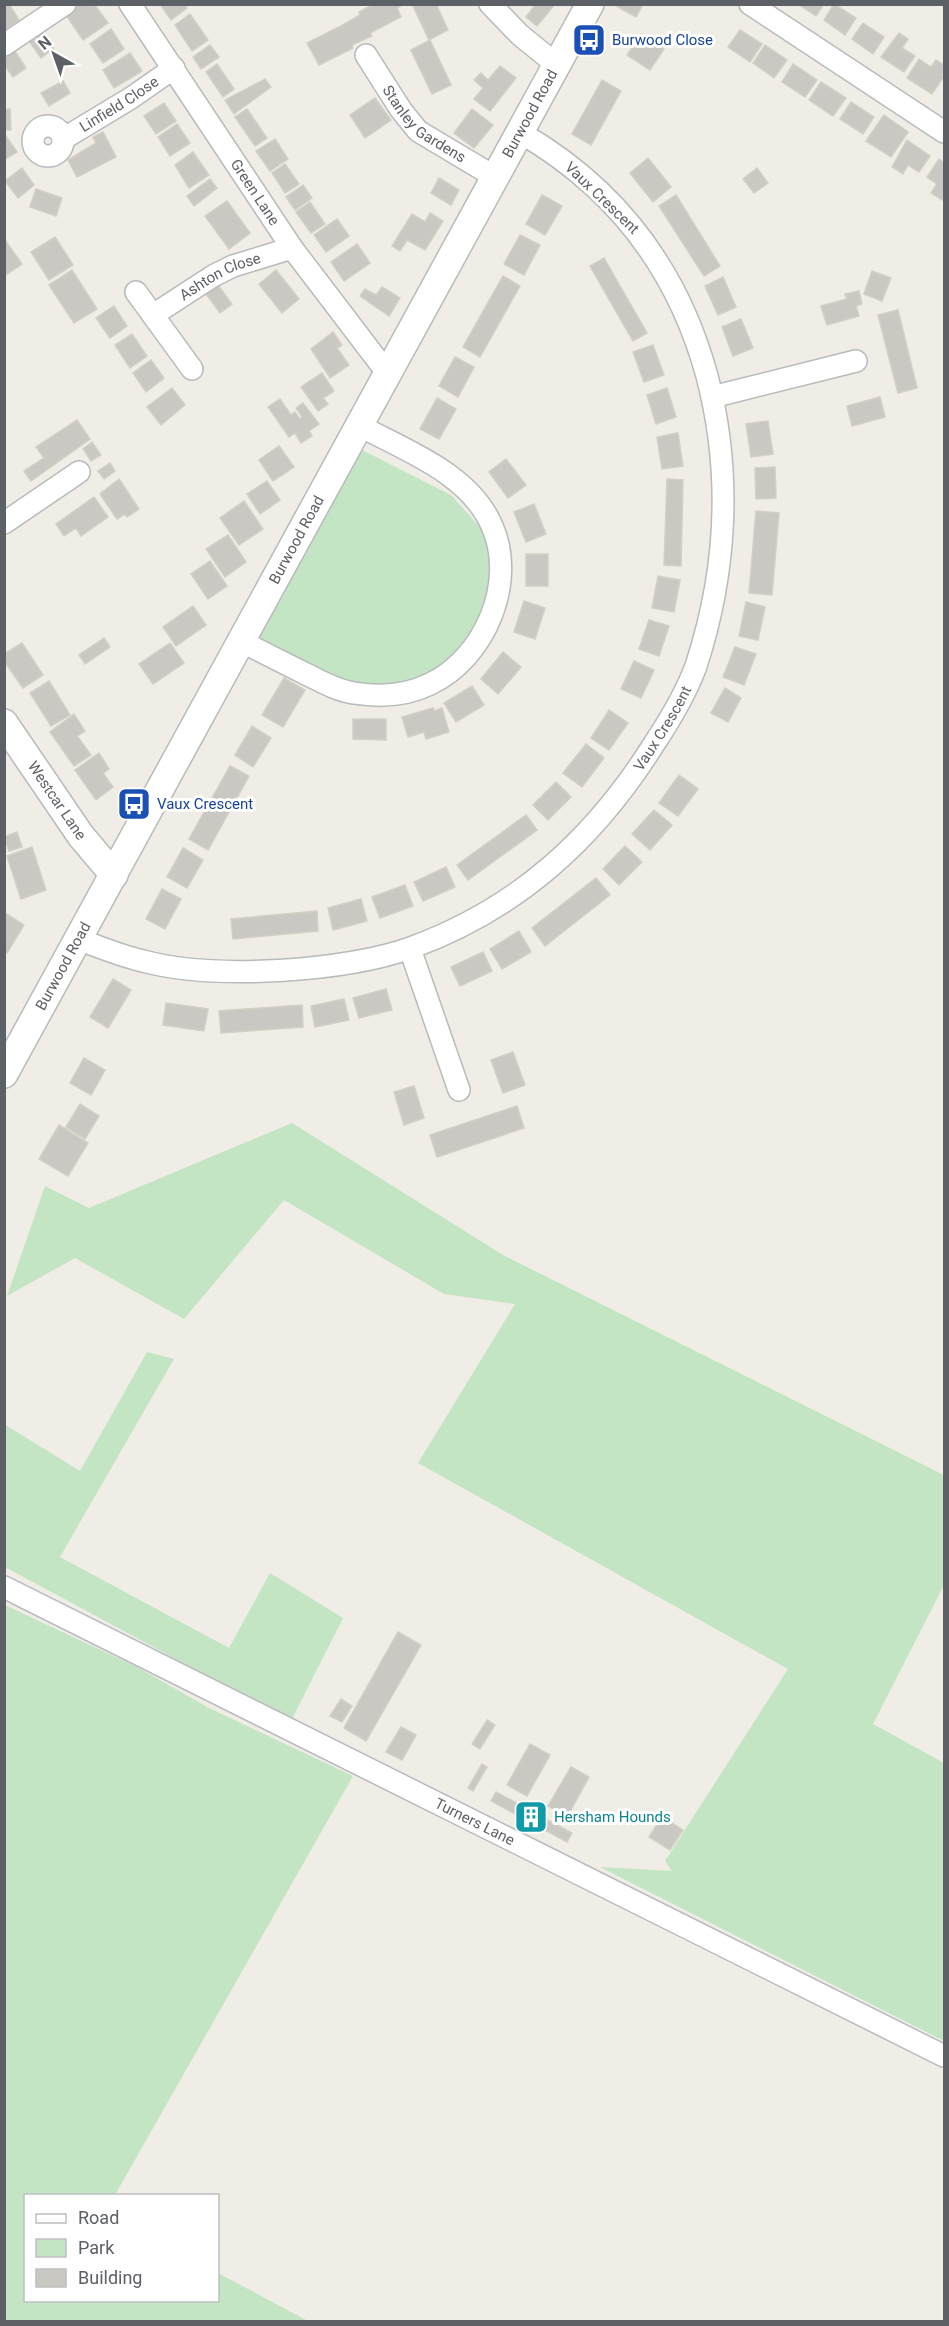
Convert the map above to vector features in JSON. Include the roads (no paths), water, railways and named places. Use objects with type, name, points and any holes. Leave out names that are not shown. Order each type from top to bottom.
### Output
[{"type":"street","points":[[4,45],[65,4]]},
{"type":"street","name":"Green Lane","points":[[130,4],[292,248],[388,374]]},
{"type":"street","points":[[490,4],[520,35],[557,65]]},
{"type":"street","name":"Burwood Road","points":[[4,1074],[243,642],[590,4]]},
{"type":"street","points":[[750,4],[945,132]]},
{"type":"street","name":"Stanley Gardens","points":[[366,55],[401,110],[418,131],[495,177]]},
{"type":"street","name":"Linfield Close","points":[[63,138],[131,98],[174,68]]},
{"type":"street","name":"Vaux Crescent","points":[[78,939],[144,962],[212,971],[326,967],[410,949],[479,917],[546,872],[581,838],[630,782],[681,700],[698,657],[716,582],[721,544],[724,512],[722,448],[712,397],[690,325],[654,254],[630,222],[598,190],[548,148],[521,133]]},
{"type":"street","name":"Ashton Close","points":[[153,315],[223,271],[292,248]]},
{"type":"street","points":[[136,292],[192,369]]},
{"type":"street","points":[[712,397],[856,361]]},
{"type":"street","points":[[243,642],[332,687],[351,693],[389,695],[410,692],[431,684],[452,669],[471,650],[486,629],[501,586],[501,555],[492,525],[469,492],[446,473],[360,426]]},
{"type":"street","points":[[4,523],[79,472]]},
{"type":"street","name":"Westcar Lane","points":[[4,723],[81,836],[114,875]]},
{"type":"street","points":[[410,949],[459,1090]]},
{"type":"street","name":"Turners Lane","points":[[4,1587],[945,2056]]},
{"type":"place","name":"Burwood Close","points":[[589,40]]},
{"type":"place","name":"Vaux Crescent","points":[[134,804]]},
{"type":"place","name":"Hersham Hounds","points":[[531,1817]]}]
